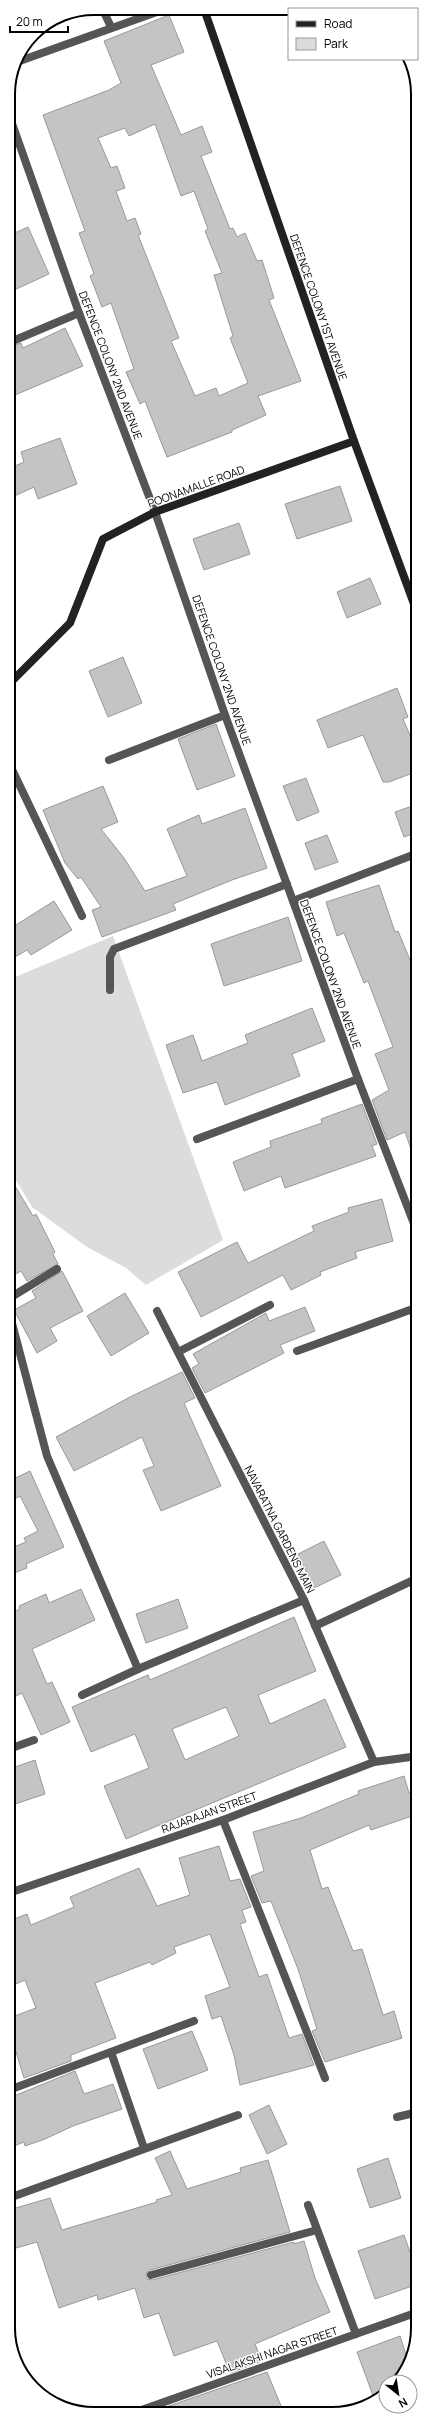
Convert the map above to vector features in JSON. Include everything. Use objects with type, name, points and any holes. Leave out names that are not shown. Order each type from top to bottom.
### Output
[{"type":"street","points":[[105,15],[111,27]]},
{"type":"street","points":[[23,60],[147,15]]},
{"type":"street","name":"DEFENCE COLONY 1ST AVENUE","points":[[206,15],[354,441],[411,593]]},
{"type":"street","name":"DEFENCE COLONY 2ND AVENUE","points":[[15,132],[78,313],[155,512],[225,715],[358,1080],[411,1216]]},
{"type":"street","points":[[15,339],[78,313]]},
{"type":"street","name":"POONAMALLE ROAD","points":[[15,677],[70,624],[103,539],[155,512],[354,441]]},
{"type":"street","points":[[109,760],[225,715]]},
{"type":"street","points":[[15,775],[82,916]]},
{"type":"street","points":[[293,901],[411,855]]},
{"type":"street","points":[[110,990],[110,957],[114,949],[287,884]]},
{"type":"street","points":[[196,1139],[358,1080]]},
{"type":"street","points":[[15,1295],[58,1269]]},
{"type":"street","points":[[178,1352],[270,1305]]},
{"type":"street","points":[[297,1351],[411,1310]]},
{"type":"street","name":"NAVARATNA GARDENS MAIN","points":[[157,1311],[304,1600],[374,1762]]},
{"type":"street","points":[[15,1335],[47,1456],[138,1669]]},
{"type":"street","points":[[315,1626],[411,1581]]},
{"type":"street","points":[[82,1695],[138,1669],[304,1600]]},
{"type":"street","points":[[15,1747],[34,1740]]},
{"type":"street","name":"RAJARAJAN STREET","points":[[15,1891],[223,1820],[374,1762],[411,1757]]},
{"type":"street","points":[[223,1820],[325,2078]]},
{"type":"street","points":[[15,2088],[194,2021]]},
{"type":"street","points":[[111,2052],[144,2148]]},
{"type":"street","points":[[397,2117],[411,2114]]},
{"type":"street","points":[[15,2196],[238,2115]]},
{"type":"street","points":[[308,2205],[356,2334]]},
{"type":"street","points":[[151,2275],[317,2230]]},
{"type":"street","name":"VISALAKSHI NAGAR STREET","points":[[147,2407],[411,2314]]},
{"type":"green space","points":[[113,936],[223,1240],[146,1285],[126,1268],[87,1247],[32,1207],[15,1179],[15,977]]},
{"type":"building","points":[[169,15],[184,52],[151,65],[181,135],[202,126],[212,152],[201,156],[230,229],[233,228],[237,237],[245,233],[257,261],[262,260],[274,298],[269,300],[301,381],[258,396],[266,415],[232,430],[232,432],[167,457],[145,401],[140,404],[126,372],[134,369],[111,303],[102,307],[90,276],[94,274],[79,233],[85,231],[43,115],[109,90],[121,83],[104,41]],"holes":[[[155,124],[181,196],[194,191],[208,229],[205,231],[222,273],[214,275],[233,336],[230,338],[248,383],[219,396],[216,388],[195,396],[171,341],[179,338],[138,235],[141,234],[135,218],[127,221],[116,191],[125,188],[117,166],[111,168],[98,138],[125,128],[129,136]]]},
{"type":"building","points":[[28,227],[49,274],[15,290],[15,233]]},
{"type":"building","points":[[65,328],[83,366],[15,395],[15,345],[21,343],[23,348]]},
{"type":"building","points":[[60,438],[77,484],[38,499],[34,487],[15,496],[15,466],[24,462],[21,452]]},
{"type":"building","points":[[340,486],[352,521],[297,539],[285,504]]},
{"type":"building","points":[[239,523],[250,554],[204,570],[193,539]]},
{"type":"building","points":[[370,578],[381,604],[347,618],[337,592]]},
{"type":"building","points":[[123,657],[142,703],[108,717],[89,671]]},
{"type":"building","points":[[397,688],[408,717],[403,719],[411,738],[411,774],[389,782],[383,782],[363,735],[328,748],[317,720]]},
{"type":"building","points":[[216,724],[235,776],[197,790],[178,739]]},
{"type":"building","points":[[306,778],[319,812],[297,821],[283,786]]},
{"type":"building","points":[[103,786],[118,822],[101,829],[124,858],[145,891],[187,876],[167,829],[199,815],[202,824],[245,808],[267,868],[232,880],[173,904],[176,910],[102,937],[92,910],[101,907],[81,877],[78,879],[65,863],[43,810]]},
{"type":"building","points":[[411,806],[411,834],[404,837],[395,812]]},
{"type":"building","points":[[327,835],[338,862],[315,870],[305,843]]},
{"type":"building","points":[[379,885],[395,932],[398,931],[411,962],[411,1149],[405,1132],[387,1140],[372,1100],[389,1090],[375,1054],[393,1047],[368,981],[364,983],[344,933],[337,936],[326,902]]},
{"type":"building","points":[[54,901],[72,930],[31,955],[27,950],[15,957],[15,926]]},
{"type":"building","points":[[288,917],[302,961],[224,986],[211,944]]},
{"type":"building","points":[[312,1008],[325,1041],[292,1054],[300,1076],[225,1105],[217,1082],[183,1093],[166,1045],[193,1035],[202,1061],[248,1043],[245,1035]]},
{"type":"building","points":[[362,1104],[377,1144],[372,1146],[376,1156],[285,1188],[281,1176],[244,1191],[233,1162],[271,1147],[270,1141],[322,1123],[321,1119]]},
{"type":"building","points":[[15,1186],[33,1216],[36,1214],[55,1252],[53,1254],[58,1264],[27,1281],[21,1271],[15,1274]]},
{"type":"building","points":[[382,1199],[393,1241],[355,1252],[357,1258],[320,1272],[321,1275],[291,1290],[283,1275],[201,1317],[178,1272],[237,1242],[248,1263],[314,1231],[312,1226],[349,1212],[348,1208]]},
{"type":"building","points":[[62,1271],[83,1311],[50,1328],[57,1341],[37,1353],[15,1312],[15,1309],[36,1298],[32,1291]]},
{"type":"building","points":[[125,1293],[149,1333],[111,1356],[87,1316]]},
{"type":"building","points":[[305,1307],[315,1331],[280,1345],[284,1353],[205,1393],[192,1368],[199,1364],[193,1354],[266,1313],[269,1321]]},
{"type":"building","points":[[182,1372],[195,1398],[184,1403],[221,1486],[161,1511],[143,1470],[154,1466],[142,1437],[74,1471],[56,1437],[130,1397]]},
{"type":"building","points":[[30,1471],[64,1547],[26,1564],[27,1568],[15,1573],[15,1547],[26,1542],[24,1538],[38,1531],[20,1496],[15,1499],[15,1478]]},
{"type":"building","points":[[324,1541],[341,1575],[314,1588],[298,1554]]},
{"type":"building","points":[[81,1589],[95,1620],[32,1649],[47,1684],[52,1682],[70,1722],[41,1735],[22,1693],[15,1696],[15,1611],[20,1609],[19,1606],[46,1594],[49,1603]]},
{"type":"building","points":[[178,1599],[188,1628],[146,1643],[136,1614]]},
{"type":"building","points":[[294,1617],[316,1671],[258,1695],[270,1724],[325,1699],[346,1747],[126,1839],[104,1786],[149,1768],[135,1734],[91,1752],[72,1707],[148,1675],[150,1680]],"holes":[[[226,1707],[239,1736],[185,1760],[172,1729]]]},
{"type":"building","points":[[35,1760],[45,1794],[15,1804],[15,1767]]},
{"type":"building","points":[[404,1776],[409,1793],[411,1792],[411,1816],[371,1830],[369,1825],[310,1850],[322,1889],[328,1887],[353,1951],[362,1949],[383,2015],[394,2011],[402,2038],[325,2062],[312,2031],[317,2029],[298,1969],[271,1901],[262,1903],[251,1876],[264,1871],[253,1832],[301,1818],[359,1794],[358,1791]]},
{"type":"building","points":[[219,1846],[230,1881],[240,1879],[251,1907],[242,1910],[246,1922],[240,1924],[259,1977],[267,1974],[289,2038],[302,2034],[314,2065],[240,2085],[234,2055],[221,2016],[212,2019],[205,1996],[230,1987],[210,1934],[174,1947],[176,1953],[152,1965],[150,1962],[95,1983],[116,2038],[71,2055],[71,2061],[24,2078],[15,2049],[15,2016],[36,2008],[25,1980],[15,1984],[15,1919],[27,1914],[31,1925],[74,1907],[70,1897],[139,1868],[157,1906],[190,1895],[179,1858]]},
{"type":"building","points":[[192,2031],[208,2070],[158,2089],[143,2049]]},
{"type":"building","points":[[75,2071],[84,2094],[113,2084],[122,2109],[73,2126],[45,2139],[25,2146],[24,2142],[15,2146],[15,2096]]},
{"type":"building","points":[[269,2105],[287,2144],[267,2154],[249,2115]]},
{"type":"building","points":[[170,2151],[187,2189],[241,2172],[240,2168],[268,2160],[290,2232],[150,2270],[146,2273],[147,2279],[152,2280],[294,2242],[294,2244],[304,2241],[315,2278],[330,2312],[255,2344],[262,2361],[230,2373],[217,2341],[174,2356],[159,2313],[144,2318],[135,2288],[98,2300],[97,2295],[59,2308],[37,2242],[15,2248],[15,2208],[50,2198],[62,2230],[157,2202],[156,2200],[172,2195],[155,2158]]},
{"type":"building","points":[[388,2158],[401,2198],[370,2208],[357,2169]]},
{"type":"building","points":[[404,2235],[411,2255],[411,2286],[375,2299],[358,2251]]},
{"type":"building","points":[[400,2336],[406,2355],[403,2363],[396,2374],[378,2374],[378,2392],[373,2395],[357,2352]]},
{"type":"building","points":[[267,2372],[282,2407],[166,2407]]}]
